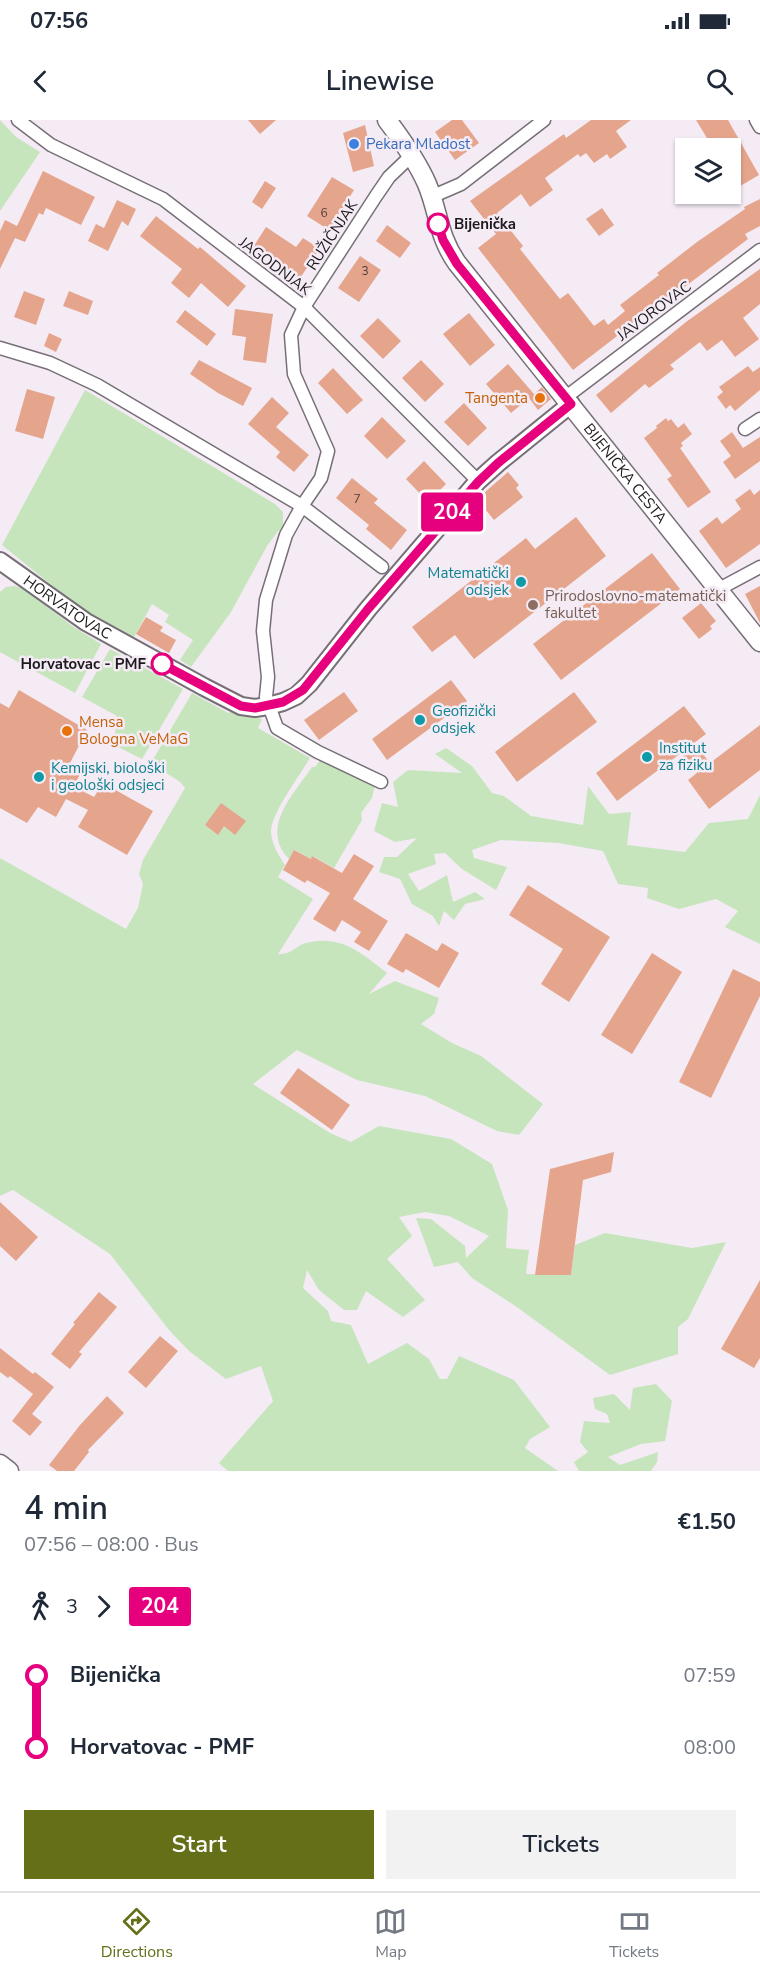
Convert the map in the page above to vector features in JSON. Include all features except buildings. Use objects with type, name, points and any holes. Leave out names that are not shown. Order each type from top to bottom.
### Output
[{"type":"main road","name":"BIJENIČKA CESTA","points":[[387,120],[412,155],[431,197],[448,251],[760,642]]},
{"type":"main road","points":[[0,1464],[9,1471]]},
{"type":"street","name":"JAGODNJAK","points":[[18,120],[51,145],[163,199],[304,307],[478,482]]},
{"type":"street","points":[[431,197],[461,184],[544,120]]},
{"type":"street","points":[[756,120],[760,127]]},
{"type":"street","name":"RUŽIČNJAK","points":[[268,706],[266,697],[268,677],[263,631],[266,600],[286,535],[321,478],[328,451],[294,374],[291,335],[304,307],[382,187],[397,168],[412,155]]},
{"type":"street","name":"JAVOROVAC","points":[[568,401],[760,250]]},
{"type":"street","points":[[0,348],[50,363],[97,385],[302,506],[382,567]]},
{"type":"street","name":"HORVATOVAC","points":[[0,561],[86,622],[204,687],[241,706],[255,708],[268,706],[290,699],[309,684],[368,609],[478,482],[568,401]]},
{"type":"street","points":[[745,429],[760,419]]},
{"type":"street","points":[[719,589],[760,567]]},
{"type":"street","points":[[268,706],[278,728],[283,732],[381,782]]},
{"type":"green space","points":[[0,120],[16,137],[40,152],[0,211]]},
{"type":"green space","points":[[85,390],[275,504],[283,512],[283,527],[267,546],[231,612],[191,667],[180,660],[193,640],[165,622],[169,615],[152,604],[133,639],[80,608],[2,545]]},
{"type":"green space","points":[[6,587],[22,588],[75,628],[101,644],[75,693],[0,652],[0,592]]},
{"type":"green space","points":[[110,649],[183,689],[142,759],[114,745],[117,716],[82,697]]},
{"type":"green space","points":[[192,693],[228,713],[232,711],[262,719],[258,728],[310,758],[272,824],[271,836],[285,865],[278,877],[313,899],[278,954],[292,951],[305,943],[317,941],[337,942],[355,950],[387,973],[369,994],[395,981],[439,998],[434,1014],[421,1024],[452,1043],[481,1056],[543,1104],[519,1135],[497,1131],[425,1096],[357,1080],[297,1050],[253,1084],[330,1133],[351,1142],[379,1126],[451,1139],[492,1164],[508,1210],[506,1248],[529,1250],[526,1274],[571,1275],[575,1245],[605,1233],[692,1248],[726,1242],[688,1319],[678,1327],[678,1354],[610,1375],[514,1305],[472,1278],[458,1262],[434,1267],[416,1218],[431,1219],[465,1246],[466,1258],[489,1236],[449,1216],[425,1212],[399,1217],[412,1236],[387,1259],[425,1300],[403,1317],[366,1291],[357,1310],[344,1310],[319,1290],[307,1270],[303,1288],[328,1311],[331,1321],[351,1325],[368,1364],[407,1343],[429,1359],[440,1379],[447,1379],[459,1356],[514,1380],[550,1427],[530,1439],[525,1448],[558,1471],[228,1471],[219,1463],[273,1401],[261,1366],[226,1379],[189,1351],[169,1330],[110,1254],[13,1190],[0,1196],[0,858],[126,929],[138,908],[143,884],[139,874],[143,860],[185,788],[180,782],[151,763]]},
{"type":"green space","points":[[446,748],[472,766],[492,793],[504,796],[531,816],[583,825],[588,786],[609,814],[631,812],[627,845],[685,852],[709,823],[748,819],[760,795],[760,944],[725,927],[738,911],[716,899],[679,909],[647,898],[648,888],[618,884],[603,851],[559,843],[501,840],[472,850],[474,858],[507,867],[496,890],[462,869],[445,853],[434,854],[436,864],[408,874],[419,891],[447,875],[453,902],[475,892],[485,899],[465,904],[454,920],[444,911],[439,926],[433,916],[412,904],[400,879],[379,872],[384,857],[397,857],[417,838],[395,842],[374,831],[382,803],[398,807],[393,782],[408,770],[462,773],[435,754]]},
{"type":"green space","points":[[321,759],[375,785],[372,798],[361,813],[362,820],[334,868],[313,856],[311,859],[295,850],[289,859],[277,835],[282,812],[312,767],[315,767]]},
{"type":"green space","points":[[656,1384],[672,1401],[665,1441],[641,1444],[608,1457],[620,1465],[658,1452],[657,1462],[651,1471],[579,1471],[574,1462],[588,1452],[580,1442],[584,1421],[610,1423],[607,1414],[595,1409],[593,1398],[614,1394],[630,1410],[633,1388]]},
{"type":"bus line","name":"204","points":[[162,664],[241,706],[255,708],[268,706],[296,696],[309,684],[368,609],[478,482],[571,404],[457,264],[448,251],[438,224]]},
{"type":"place","name":"Pekara Mladost","points":[[354,144]]},
{"type":"place","name":"Bijenička","points":[[438,224]]},
{"type":"place","name":"Tangenta","points":[[540,398]]},
{"type":"place","name":"Matematički odsjek","points":[[521,582]]},
{"type":"place","name":"Prirodoslovno-matematički fakultet","points":[[533,605]]},
{"type":"place","name":"Horvatovac - PMF","points":[[162,664]]},
{"type":"place","name":"Geofizički odsjek","points":[[420,720]]},
{"type":"place","name":"Mensa Bologna VeMaG","points":[[67,731]]},
{"type":"place","name":"Institut za fiziku","points":[[647,757]]},
{"type":"place","name":"Kemijski, biološki i geološki odsjeci","points":[[39,777]]}]
